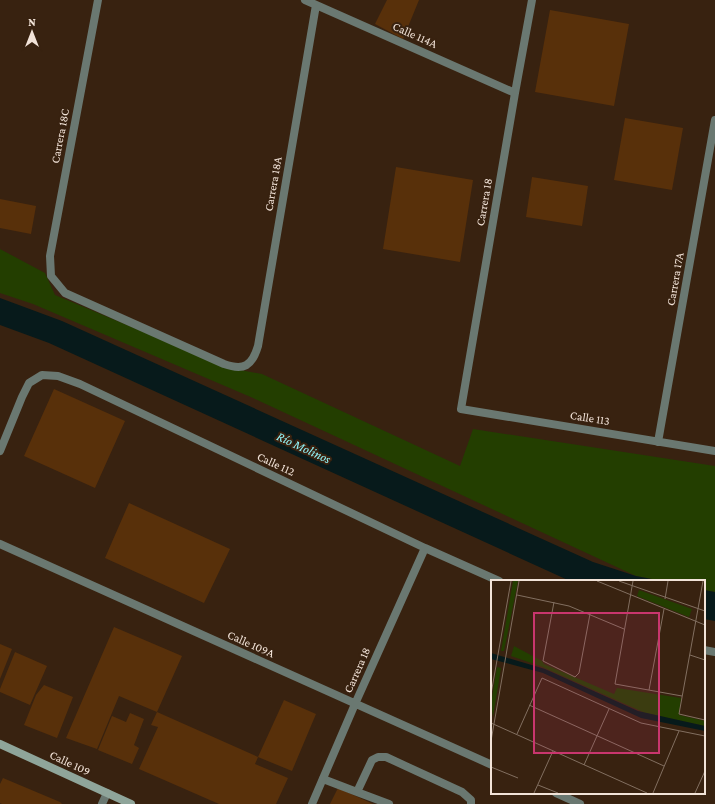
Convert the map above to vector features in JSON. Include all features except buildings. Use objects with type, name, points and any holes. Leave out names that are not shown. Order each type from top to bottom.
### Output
[{"type":"street","name":"Carrera 18C","points":[[98,0],[50,256],[51,276],[65,293],[224,364],[235,367],[247,365]]},
{"type":"street","name":"Calle 114A","points":[[305,0],[515,93]]},
{"type":"street","name":"Carrera 18","points":[[461,409],[532,0]]},
{"type":"street","name":"Carrera 18A","points":[[247,365],[255,357],[258,346],[316,4]]},
{"type":"street","name":"Carrera 17A","points":[[658,442],[715,120]]},
{"type":"street","name":"Calle 112","points":[[0,451],[29,383],[42,375],[58,376],[80,384],[425,548],[497,580]]},
{"type":"street","name":"Calle 113","points":[[461,409],[715,451]]},
{"type":"street","name":"Calle 109A","points":[[0,544],[491,765]]},
{"type":"street","name":"Carrera 18","points":[[312,804],[425,548]]},
{"type":"street","points":[[705,650],[715,652]]},
{"type":"street","name":"Calle 109","points":[[0,744],[131,804]]},
{"type":"street","points":[[357,792],[372,760],[378,757],[386,757],[462,792],[471,800],[471,804]]},
{"type":"street","points":[[323,778],[389,804]]},
{"type":"street","points":[[102,804],[107,793]]},
{"type":"street","points":[[558,794],[580,804]]},
{"type":"green space","points":[[0,249],[45,273],[55,295],[230,368],[262,374],[460,466],[473,429],[715,466],[715,592],[705,590],[705,580],[657,580],[636,576],[253,398],[33,304],[0,293]]},
{"type":"water","name":"Río Molinos","points":[[0,298],[62,321],[593,562],[636,576],[657,580],[568,580],[49,343],[0,325]]},
{"type":"water","points":[[705,590],[715,592],[715,621],[705,619]]}]
